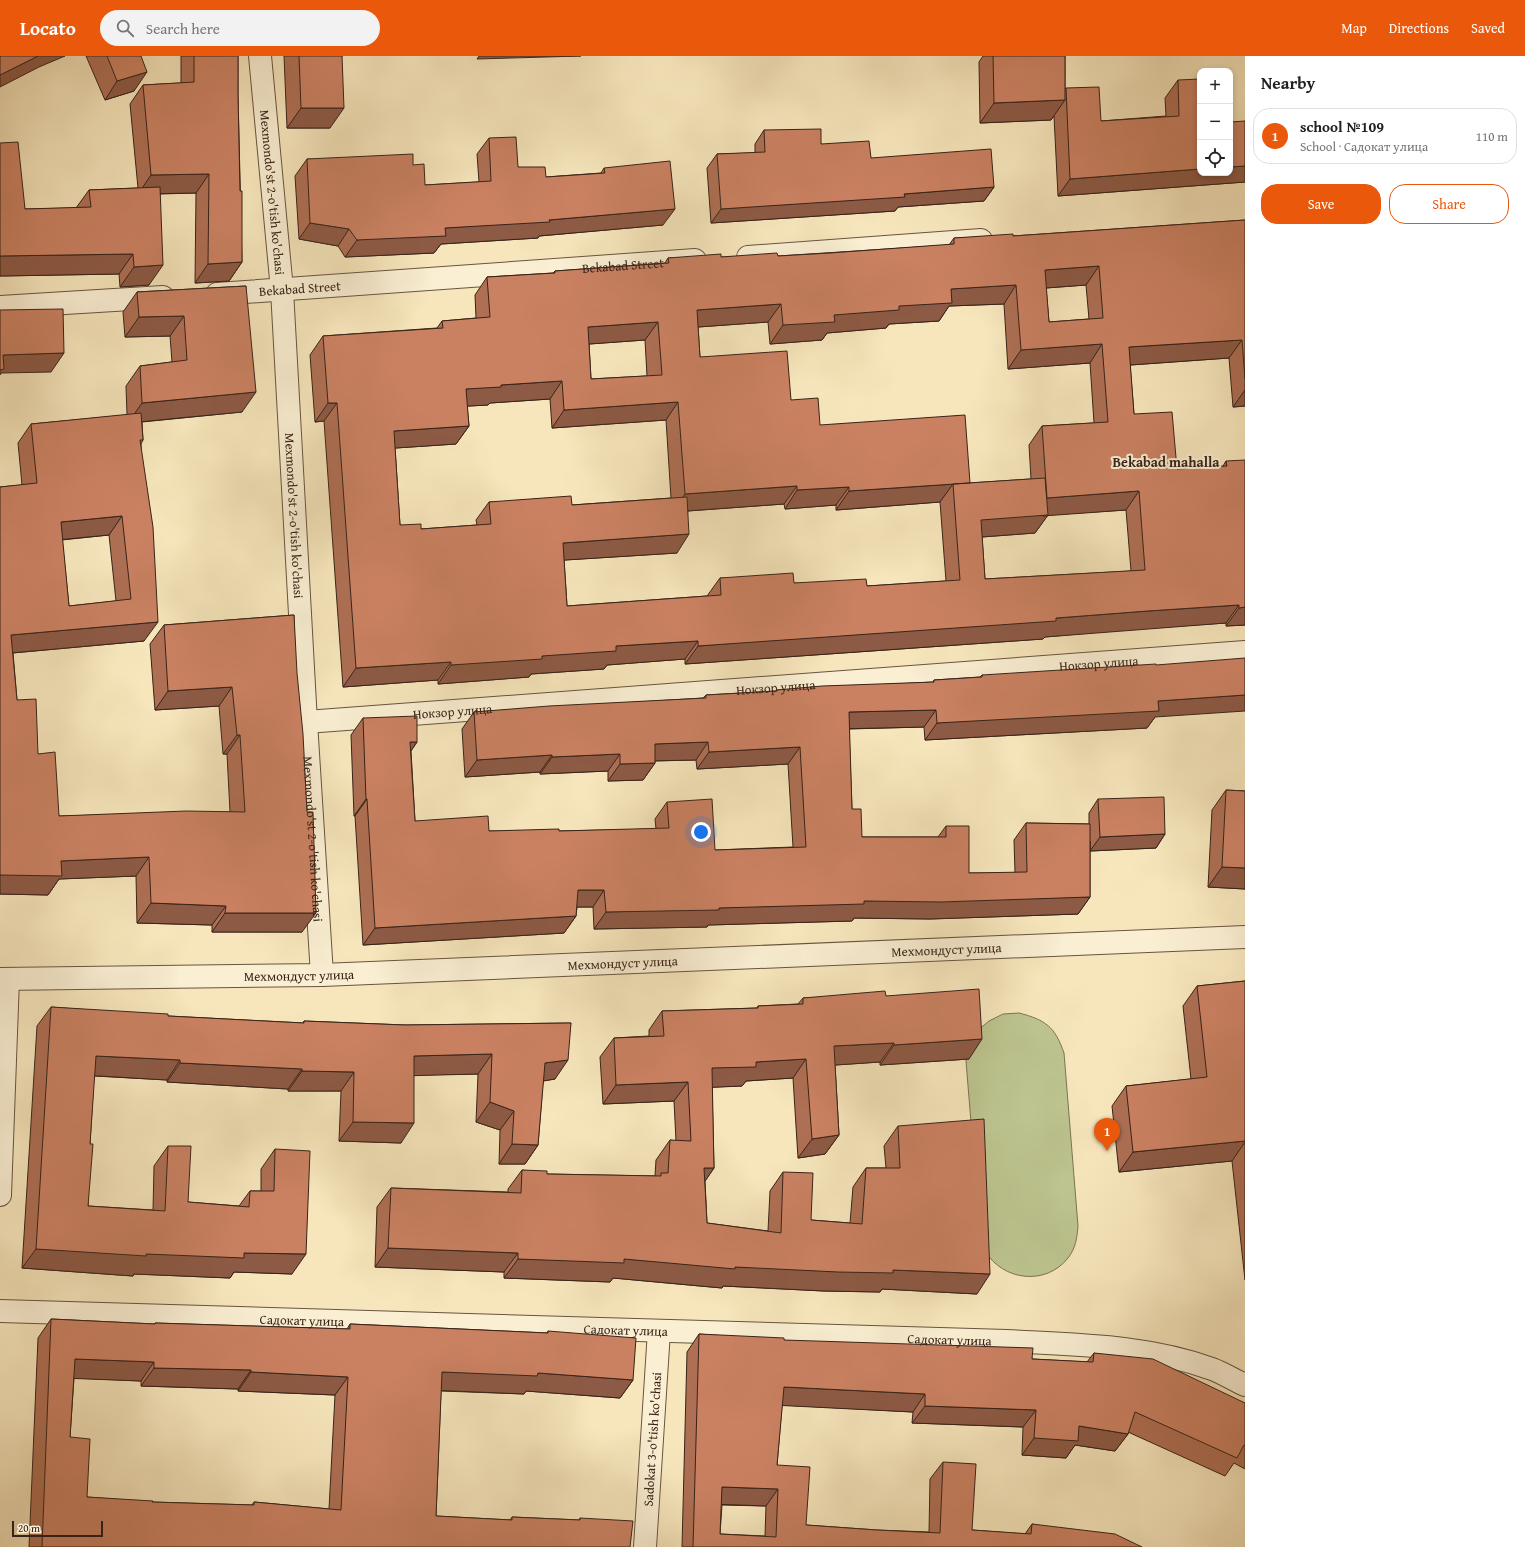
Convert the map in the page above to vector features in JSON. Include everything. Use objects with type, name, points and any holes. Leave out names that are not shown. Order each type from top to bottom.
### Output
[{"type":"street","name":"Mexmondo'st 2-o'tish ko'chasi","points":[[260,56],[282,290],[306,722],[322,975]]},
{"type":"street","name":"Bekabad Street","points":[[0,307],[282,290],[998,239]]},
{"type":"street","name":"Нокзор улица","points":[[306,722],[1245,652]]},
{"type":"street","name":"Мехмондуст улица","points":[[4,979],[322,975],[1245,936]]},
{"type":"street","points":[[0,1195],[4,979]]},
{"type":"street","name":"Садокат улица","points":[[0,1311],[999,1341],[1098,1346],[1143,1351],[1180,1360],[1213,1369],[1245,1385]]},
{"type":"street","name":"Sadokat 3-o'tish ko'chasi","points":[[645,1547],[659,1331]]},
{"type":"green space","points":[[1019,1013],[1043,1022],[1048,1026],[1057,1037],[1064,1053],[1078,1226],[1077,1238],[1068,1258],[1059,1267],[1048,1273],[1037,1276],[1013,1274],[1002,1269],[993,1261],[983,1247],[980,1233],[966,1061],[969,1045],[977,1031],[989,1021],[1003,1014]]},
{"type":"building","points":[[0,56],[38,56],[0,75]]},
{"type":"building","points":[[107,56],[141,56],[147,72],[117,81]]},
{"type":"building","points":[[194,56],[238,56],[240,191],[242,191],[242,262],[208,264],[209,174],[151,175],[143,85],[194,82]]},
{"type":"building","points":[[299,56],[342,56],[344,108],[301,108]]},
{"type":"building","points":[[993,56],[1065,56],[1065,100],[994,103]]},
{"type":"building","points":[[1197,79],[1197,169],[1070,179],[1066,88],[1099,87],[1101,121],[1179,116],[1178,80]]},
{"type":"building","points":[[1245,121],[1245,166],[1233,167],[1233,122]]},
{"type":"building","points":[[821,129],[821,144],[869,141],[871,158],[991,149],[994,187],[904,194],[905,197],[721,209],[717,154],[765,152],[764,130]]},
{"type":"building","points":[[516,137],[518,167],[545,167],[546,177],[605,173],[604,168],[670,161],[675,209],[549,220],[550,222],[445,228],[446,236],[357,240],[349,229],[310,223],[307,159],[413,154],[413,165],[424,164],[425,185],[491,181],[489,138]]},
{"type":"building","points":[[18,142],[25,209],[91,207],[89,190],[160,187],[163,265],[134,267],[133,254],[0,256],[0,143]]},
{"type":"building","points":[[1245,220],[1245,379],[1242,340],[1129,347],[1134,414],[1172,412],[1177,469],[1227,466],[1226,461],[1245,460],[1245,607],[1239,608],[1239,605],[1148,611],[1056,618],[1056,621],[698,646],[698,641],[616,646],[616,651],[542,656],[542,659],[451,665],[451,662],[356,668],[337,403],[328,403],[323,336],[443,328],[442,321],[490,317],[487,277],[555,273],[555,271],[669,263],[668,258],[721,254],[721,257],[777,253],[778,256],[830,253],[954,244],[954,238],[1013,234],[1013,236]],"holes":[[[1099,266],[1103,318],[1049,322],[1045,270]],[[1016,285],[1021,350],[1102,344],[1108,422],[1042,426],[1047,498],[1139,491],[1145,570],[985,579],[981,520],[1048,515],[1045,478],[970,483],[965,415],[820,425],[818,398],[791,400],[787,351],[700,357],[697,310],[781,304],[783,325],[835,322],[834,315],[899,310],[899,306],[952,303],[951,289]],[[658,322],[662,375],[591,379],[588,327]],[[562,381],[564,410],[678,402],[685,494],[797,486],[797,490],[849,487],[849,491],[953,484],[960,580],[867,586],[866,579],[794,583],[793,573],[720,578],[721,595],[567,606],[563,543],[689,534],[687,497],[572,505],[571,496],[489,502],[491,524],[421,529],[421,524],[400,525],[394,431],[469,426],[466,389],[501,387],[501,385]]]},
{"type":"building","points":[[246,286],[256,392],[142,403],[140,366],[187,360],[184,316],[139,317],[137,292]]},
{"type":"building","points":[[63,309],[64,353],[3,355],[4,369],[0,370],[0,310]]},
{"type":"building","points":[[141,413],[143,440],[140,440],[153,527],[158,622],[11,635],[17,700],[36,699],[38,754],[55,752],[59,816],[186,811],[245,812],[240,735],[237,735],[232,687],[168,691],[164,625],[294,615],[307,812],[313,812],[316,913],[225,913],[226,906],[151,903],[149,857],[61,861],[62,876],[0,875],[0,487],[37,483],[31,424]],"holes":[[[122,516],[131,599],[69,606],[61,522]]]},
{"type":"building","points":[[1245,658],[1245,695],[1158,701],[1159,711],[937,723],[936,710],[849,712],[852,809],[861,809],[862,837],[946,837],[946,826],[969,826],[969,873],[1027,872],[1026,823],[1090,824],[1090,897],[941,902],[864,901],[864,904],[719,908],[719,910],[606,912],[604,890],[578,890],[576,916],[375,928],[366,799],[363,718],[417,716],[417,742],[410,742],[415,821],[488,816],[489,831],[669,828],[667,802],[712,799],[715,850],[806,847],[800,747],[709,752],[708,742],[655,744],[655,763],[620,764],[620,754],[552,757],[552,755],[477,760],[474,712],[549,706],[706,698],[706,695],[777,691],[822,686],[934,682],[934,680],[982,677],[982,675],[1156,665]]},
{"type":"building","points":[[1226,790],[1245,791],[1245,868],[1222,867]]},
{"type":"building","points":[[1164,797],[1165,834],[1100,837],[1098,799]]},
{"type":"building","points":[[1245,981],[1245,1141],[1133,1152],[1126,1086],[1207,1077],[1197,986]]},
{"type":"building","points":[[979,989],[982,1039],[894,1045],[894,1043],[834,1046],[839,1135],[812,1139],[806,1059],[756,1062],[756,1067],[712,1068],[714,1168],[704,1168],[707,1223],[781,1233],[783,1172],[813,1173],[811,1220],[862,1224],[866,1168],[900,1168],[898,1126],[984,1119],[990,1274],[893,1270],[893,1273],[735,1267],[735,1269],[624,1259],[624,1263],[518,1259],[518,1253],[388,1248],[391,1188],[521,1193],[522,1170],[547,1171],[547,1174],[661,1176],[661,1173],[668,1173],[670,1140],[691,1141],[688,1082],[616,1085],[614,1038],[664,1036],[662,1011],[758,1008],[758,1006],[803,1004],[803,998],[885,991],[886,996]]},
{"type":"building","points":[[51,1007],[168,1014],[168,1016],[304,1023],[304,1021],[405,1025],[571,1023],[568,1060],[545,1063],[538,1145],[512,1144],[514,1111],[490,1102],[492,1054],[414,1056],[414,1123],[353,1122],[354,1072],[302,1071],[302,1069],[180,1063],[180,1060],[96,1056],[90,1144],[93,1144],[88,1206],[165,1211],[168,1146],[191,1146],[188,1202],[249,1207],[250,1191],[274,1191],[275,1149],[310,1151],[306,1254],[244,1253],[244,1258],[146,1254],[146,1256],[36,1249]]},
{"type":"building","points":[[51,1319],[155,1324],[350,1329],[350,1324],[548,1333],[548,1331],[636,1338],[633,1380],[538,1373],[537,1376],[442,1372],[436,1516],[512,1520],[512,1517],[580,1520],[580,1518],[633,1521],[630,1547],[42,1547]],"holes":[[[75,1359],[154,1362],[154,1368],[251,1370],[251,1372],[348,1377],[341,1510],[254,1502],[254,1505],[152,1502],[153,1501],[87,1497],[90,1439],[70,1437]]]},
{"type":"building","points":[[699,1334],[784,1338],[784,1340],[1033,1348],[1032,1359],[1093,1362],[1094,1353],[1153,1359],[1245,1403],[1245,1445],[1237,1458],[1135,1412],[1128,1434],[1079,1426],[1078,1441],[1034,1438],[1036,1410],[925,1406],[925,1394],[784,1387],[777,1465],[810,1467],[806,1525],[940,1533],[943,1462],[976,1464],[972,1530],[1031,1534],[1032,1524],[1115,1534],[1142,1547],[693,1547]],"holes":[[[722,1487],[778,1489],[776,1537],[720,1534]]]},
{"type":"place","name":"school №109","points":[[1107,1151]]},
{"type":"district","name":"Bekabad mahalla","points":[[1166,462]]}]
